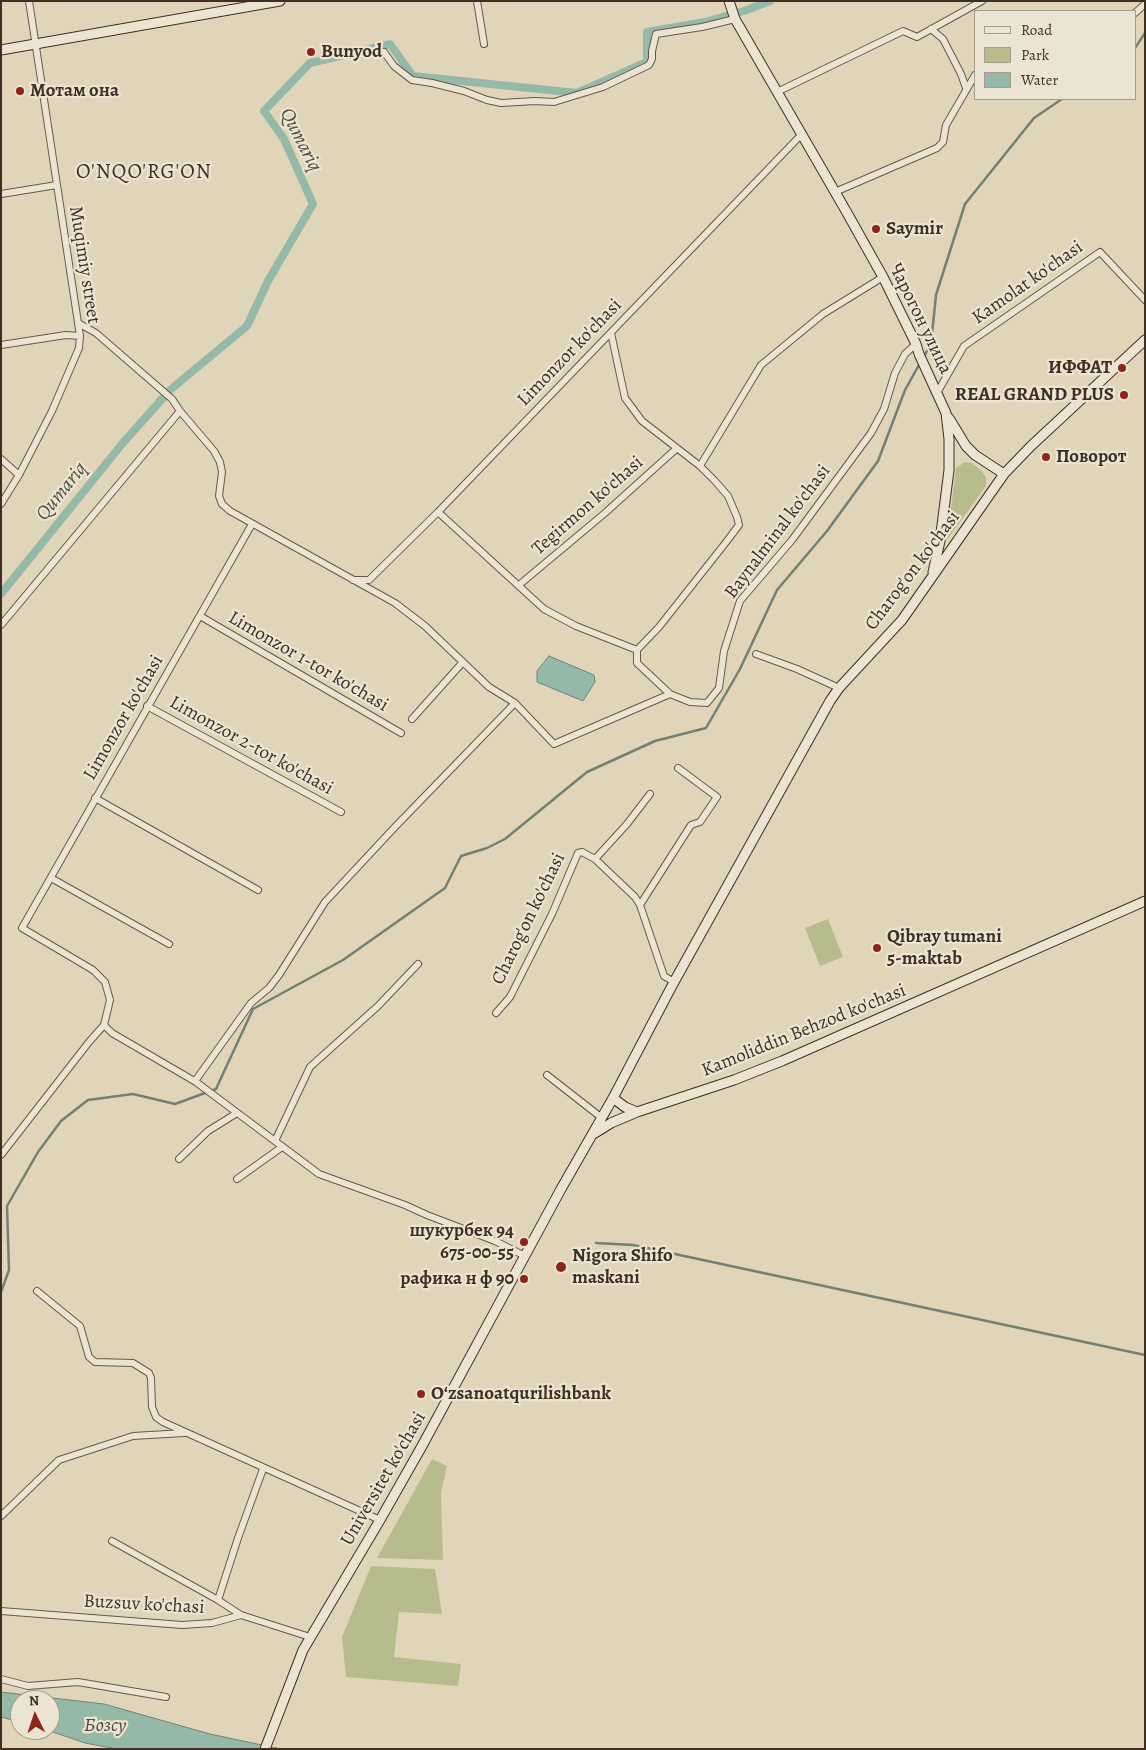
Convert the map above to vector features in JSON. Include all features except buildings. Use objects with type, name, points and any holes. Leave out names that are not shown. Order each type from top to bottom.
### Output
[{"type":"main road","points":[[1,50],[280,1]]},
{"type":"main road","name":"Чарогон улица","points":[[729,1],[735,19],[883,277],[916,344],[946,413],[949,439],[949,470],[940,541],[933,576]]},
{"type":"main road","name":"Charog'on ko'chasi","points":[[613,1098],[674,982],[839,688],[902,620],[1004,474],[1031,446],[1145,340]]},
{"type":"main road","points":[[946,413],[966,446],[975,455],[1004,474]]},
{"type":"main road","name":"Kamoliddin Behzod ko'chasi","points":[[593,1134],[611,1123],[637,1112],[734,1080],[782,1061],[1145,901]]},
{"type":"main road","points":[[613,1098],[625,1107],[637,1112]]},
{"type":"main road","name":"Universitet ko'chasi","points":[[265,1749],[296,1665],[310,1637],[380,1520],[561,1189],[613,1098]]},
{"type":"street","name":"Muqimiy street","points":[[1,345],[66,334],[80,336],[29,1]]},
{"type":"street","points":[[477,1],[484,44]]},
{"type":"street","points":[[777,92],[903,31],[917,37],[982,1]]},
{"type":"street","points":[[384,52],[394,66],[412,80],[464,91],[501,103],[554,102],[603,87],[650,65],[656,34],[702,27],[735,19]]},
{"type":"street","points":[[931,29],[943,39],[966,88]]},
{"type":"street","points":[[835,192],[937,148],[943,142],[946,125],[974,76]]},
{"type":"street","name":"Limonzor ko'chasi","points":[[353,580],[369,580],[438,512],[801,135]]},
{"type":"street","points":[[1,194],[57,185]]},
{"type":"street","name":"Kamolat ko'chasi","points":[[937,393],[964,346],[1100,252],[1145,300]]},
{"type":"street","points":[[700,466],[761,365],[823,314],[883,277]]},
{"type":"street","points":[[78,323],[96,333],[161,388],[214,451],[220,462],[222,472],[219,496],[222,504],[252,524],[395,603],[425,626],[489,687],[515,703],[554,744],[670,694]]},
{"type":"street","name":"Baynalminal ko'chasi","points":[[611,333],[625,398],[642,421],[700,466],[728,496],[739,525],[659,627],[637,650],[637,663],[670,694],[690,702],[707,702],[719,688],[724,651],[740,601],[792,540],[870,433],[884,409],[895,374],[905,354],[916,344]]},
{"type":"street","points":[[1,504],[19,475],[52,410],[79,348],[80,336]]},
{"type":"street","points":[[1,625],[180,411]]},
{"type":"street","name":"Tegirmon ko'chasi","points":[[519,585],[676,449]]},
{"type":"street","points":[[1,459],[19,475]]},
{"type":"street","points":[[438,512],[544,610],[576,626],[637,650]]},
{"type":"street","name":"Limonzor ko'chasi","points":[[104,1025],[110,1000],[105,982],[93,970],[22,928],[252,524]]},
{"type":"street","name":"Limonzor 1-tor ko'chasi","points":[[200,616],[402,733]]},
{"type":"street","points":[[756,654],[798,669],[839,688]]},
{"type":"street","points":[[412,719],[464,662]]},
{"type":"street","points":[[196,1083],[251,1003],[269,988],[279,975],[325,902],[515,703]]},
{"type":"street","name":"Limonzor 2-tor ko'chasi","points":[[147,706],[341,812]]},
{"type":"street","points":[[640,905],[691,824],[700,822],[717,797],[678,768]]},
{"type":"street","points":[[595,858],[627,824],[650,794]]},
{"type":"street","points":[[95,798],[258,890]]},
{"type":"street","name":"Charog'on ko'chasi","points":[[496,1013],[510,997],[552,914],[578,853],[586,853],[595,858],[635,897],[640,905],[664,976],[674,982]]},
{"type":"street","points":[[51,878],[169,944]]},
{"type":"street","points":[[275,1141],[310,1067],[378,1006],[418,964]]},
{"type":"street","points":[[1,1155],[104,1025],[112,1033],[196,1083],[227,1104],[319,1174],[496,1241],[525,1256]]},
{"type":"street","points":[[547,1075],[602,1118]]},
{"type":"street","points":[[179,1159],[208,1132],[237,1113]]},
{"type":"street","points":[[237,1180],[282,1147]]},
{"type":"street","points":[[37,1291],[80,1326],[89,1357],[95,1362],[133,1363],[149,1372],[152,1407],[156,1417],[162,1422],[380,1520]]},
{"type":"street","points":[[1,1516],[59,1460],[133,1436],[185,1433]]},
{"type":"street","points":[[218,1600],[263,1469]]},
{"type":"street","points":[[112,1541],[218,1600],[241,1615],[310,1637]]},
{"type":"street","name":"Buzsuv ko'chasi","points":[[1,1611],[182,1625],[212,1623],[241,1615]]},
{"type":"street","points":[[1,1678],[28,1686],[78,1682],[166,1697]]},
{"type":"green space","points":[[965,462],[971,463],[982,471],[986,478],[986,486],[947,540],[956,468]]},
{"type":"green space","points":[[828,919],[843,957],[820,966],[805,928]]},
{"type":"green space","points":[[432,1459],[447,1466],[441,1493],[443,1560],[377,1558]]},
{"type":"green space","points":[[371,1566],[435,1569],[442,1614],[399,1612],[394,1657],[461,1664],[458,1686],[346,1677],[342,1637]]},
{"type":"water","points":[[549,656],[594,675],[595,682],[583,701],[537,682],[537,671]]},
{"type":"water","name":"Бозсу","points":[[1,1692],[10,1693],[10,1719],[1,1717]]},
{"type":"water","name":"Бозсу","points":[[60,1699],[104,1704],[210,1734],[281,1749],[117,1749],[85,1743],[60,1734]]},
{"type":"waterway","name":"Qumariq","points":[[1,594],[122,444],[170,390],[247,326],[268,281],[313,204],[284,139],[264,111],[310,63],[390,44],[413,76],[577,93],[647,62],[647,32],[705,22],[770,1]]},
{"type":"waterway","points":[[1136,46],[1145,33]]},
{"type":"waterway","points":[[923,358],[931,344],[936,295],[965,204],[1034,118],[1061,100]]},
{"type":"waterway","points":[[1,1292],[9,1270],[7,1206],[38,1152],[61,1121],[88,1100],[133,1094],[175,1104],[216,1089],[253,1009],[343,960],[445,888],[461,856],[487,848],[505,839],[587,772],[655,741],[706,728],[740,669],[777,590],[827,531],[878,461],[905,390],[920,363]]},
{"type":"waterway","points":[[596,1243],[633,1245],[1145,1355]]},
{"type":"place","name":"Bunyod","points":[[311,52]]},
{"type":"place","name":"Мотам она","points":[[20,91]]},
{"type":"place","name":"Saymir","points":[[876,229]]},
{"type":"place","name":"ИФФАТ","points":[[1122,368]]},
{"type":"place","name":"REAL GRAND PLUS","points":[[1124,395]]},
{"type":"place","name":"Поворот","points":[[1046,457]]},
{"type":"place","name":"Qibray tumani 5-maktab","points":[[877,948]]},
{"type":"place","name":"шукурбек 94 675-00-55","points":[[524,1242]]},
{"type":"place","name":"Nigora Shifo maskani","points":[[561,1267]]},
{"type":"place","name":"рафика н ф 90","points":[[524,1279]]},
{"type":"place","name":"Oʻzsanoatqurilishbank","points":[[421,1394]]},
{"type":"district","name":"O'NQO'RG'ON","points":[[144,173]]}]
